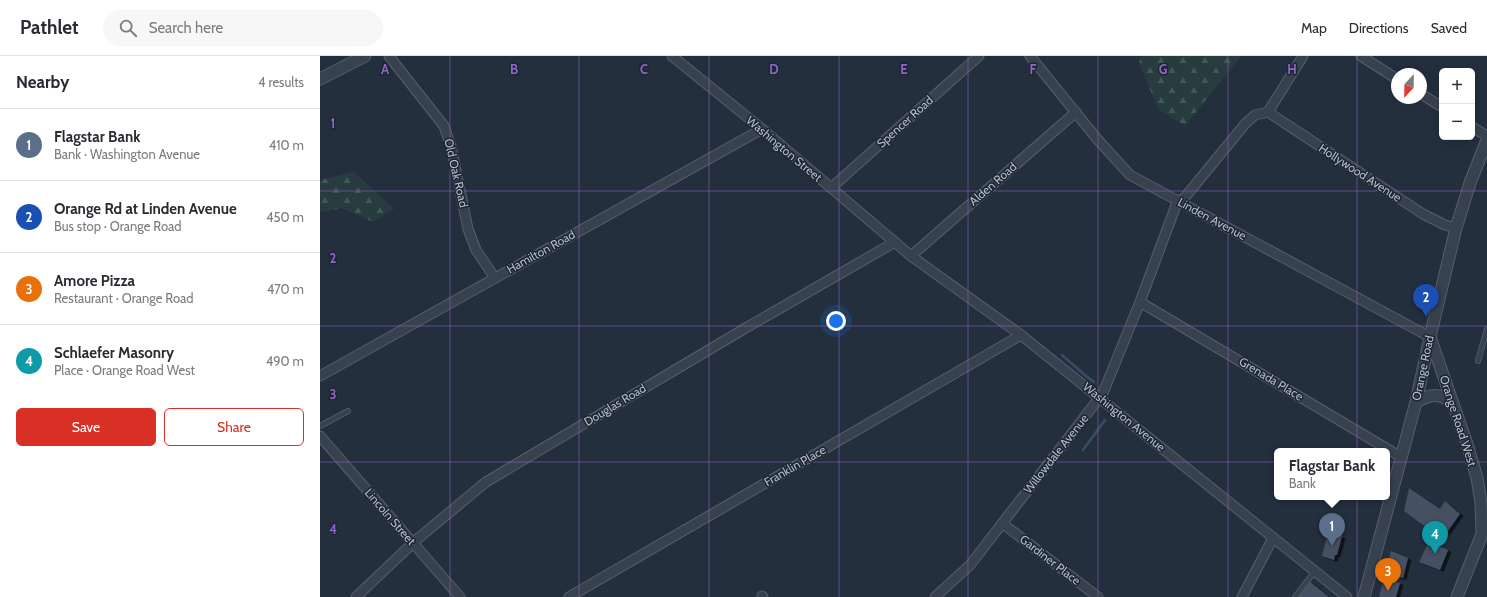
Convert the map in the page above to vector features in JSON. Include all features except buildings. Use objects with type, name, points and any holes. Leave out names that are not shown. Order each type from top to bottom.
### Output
[{"type":"street","name":"Old Oak Road","points":[[389,56],[444,126],[451,146],[468,229],[476,250],[495,278]]},
{"type":"street","name":"Washington Street","points":[[672,56],[762,129],[896,242]]},
{"type":"street","name":"Spencer Road","points":[[831,188],[979,56]]},
{"type":"street","name":"Linden Avenue","points":[[1030,56],[1098,140],[1130,175],[1430,337]]},
{"type":"street","points":[[1268,112],[1303,56]]},
{"type":"street","points":[[1361,56],[1391,75]]},
{"type":"street","points":[[320,80],[361,57]]},
{"type":"street","points":[[1427,98],[1439,105]]},
{"type":"street","name":"Alden Road","points":[[911,256],[1076,112]]},
{"type":"street","name":"Willowdale Avenue","points":[[934,597],[970,565],[1103,393],[1180,201],[1245,124],[1255,115],[1268,112]]},
{"type":"street","name":"Hollywood Avenue","points":[[1268,112],[1423,214],[1456,228]]},
{"type":"street","name":"Hamilton Road","points":[[320,376],[762,129]]},
{"type":"street","points":[[1475,129],[1487,136]]},
{"type":"street","name":"Orange Road","points":[[1390,499],[1416,402],[1456,228],[1470,183],[1487,140]]},
{"type":"street","name":"Washington Avenue","points":[[896,242],[911,256],[1021,335],[1347,597]]},
{"type":"street","name":"Douglas Road","points":[[356,597],[413,543],[486,482],[744,329],[896,242]]},
{"type":"street","name":"Grenada Place","points":[[1140,302],[1386,448]]},
{"type":"street","name":"Franklin Place","points":[[569,597],[1021,335]]},
{"type":"street","name":"Orange Road West","points":[[1430,337],[1467,444],[1477,478],[1481,503],[1482,534],[1457,597]]},
{"type":"street","points":[[1416,402],[1432,395],[1444,396],[1454,405]]},
{"type":"street","name":"Lincoln Street","points":[[320,436],[460,597]]},
{"type":"street","name":"Grenada Place","points":[[1390,450],[1401,457]]},
{"type":"street","name":"Orange Road","points":[[1364,597],[1390,500]]},
{"type":"street","name":"Gardiner Place","points":[[1002,524],[1098,597]]},
{"type":"street","points":[[1242,597],[1273,538]]},
{"type":"lane","points":[[1478,361],[1487,329]]},
{"type":"lane","points":[[320,426],[348,411]]},
{"type":"lane","points":[[1295,597],[1314,571]]},
{"type":"green space","points":[[1141,56],[1241,56],[1185,126],[1158,109],[1139,63]]},
{"type":"green space","points":[[354,172],[394,209],[373,222],[342,208],[320,212],[320,180]]},
{"type":"waterway","points":[[1062,355],[1094,382]]},
{"type":"waterway","points":[[1083,450],[1105,420]]},
{"type":"place","name":"Orange Rd at Linden Avenue","points":[[1426,317]]},
{"type":"place","name":"Flagstar Bank","points":[[1332,546]]},
{"type":"place","name":"Schlaefer Masonry","points":[[1435,554]]},
{"type":"place","name":"Amore Pizza","points":[[1388,591]]}]
